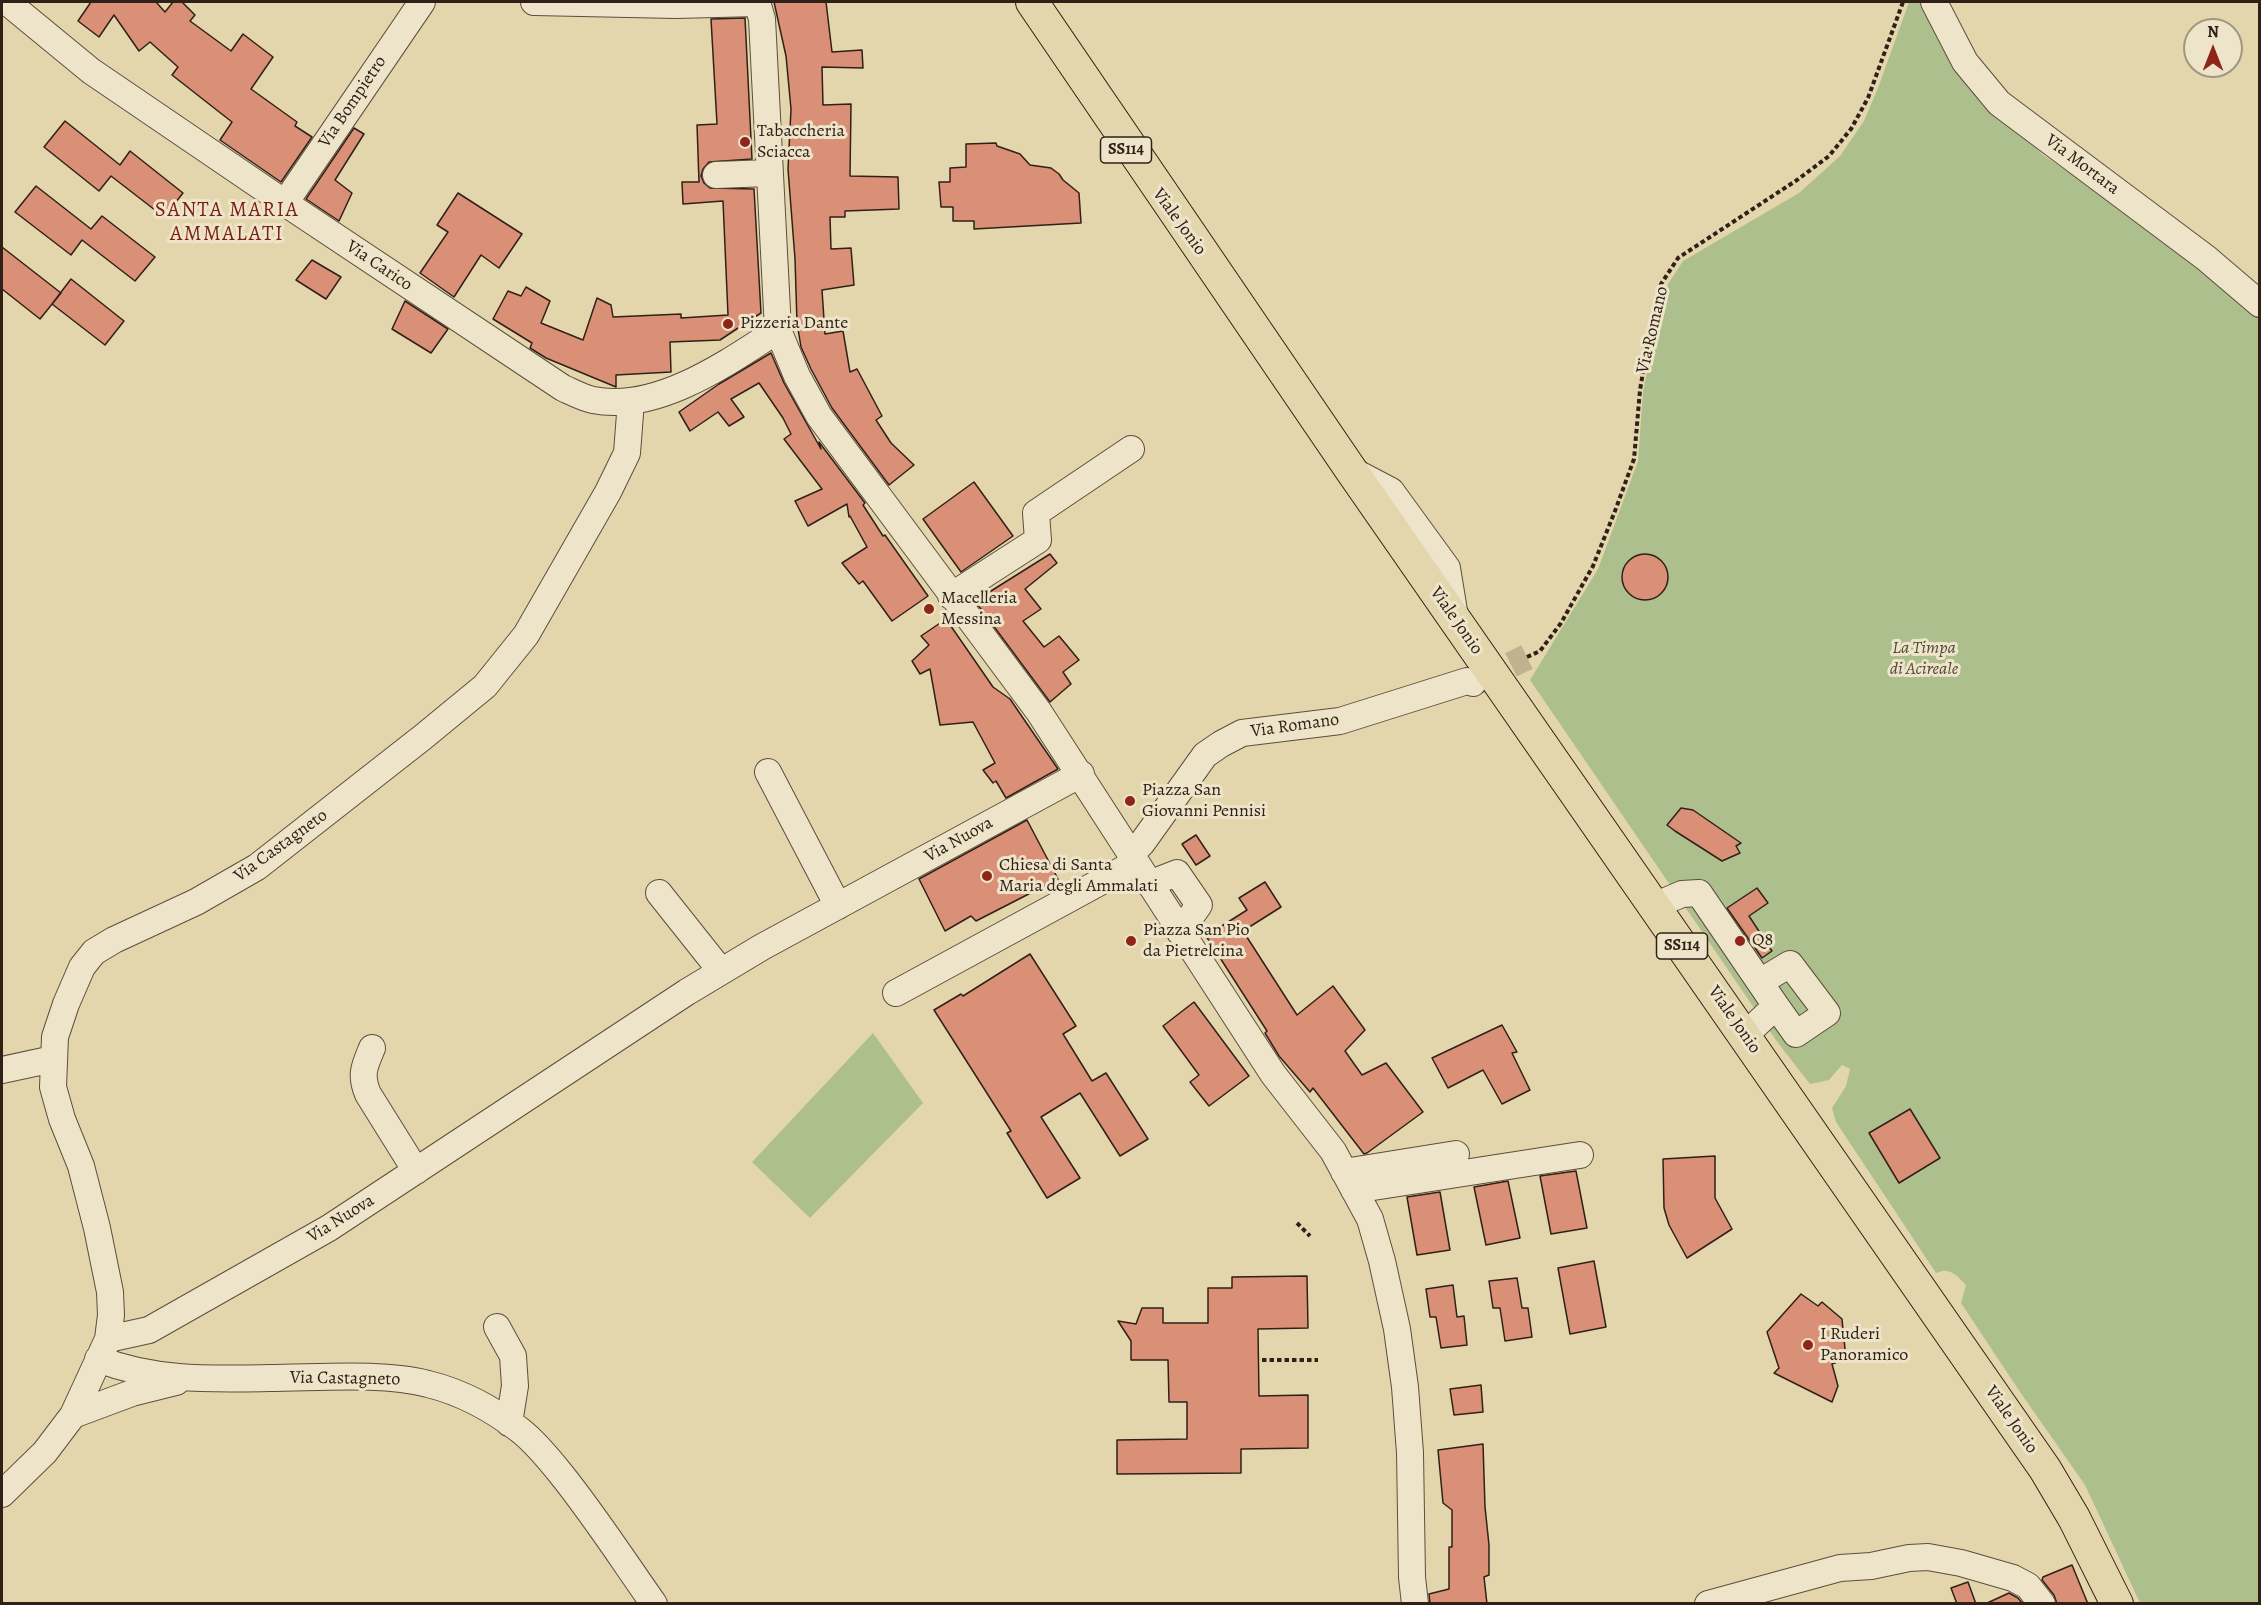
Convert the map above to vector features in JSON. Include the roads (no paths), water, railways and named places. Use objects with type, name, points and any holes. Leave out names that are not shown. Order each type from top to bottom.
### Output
[{"type":"main road","name":"Viale Jonio","points":[[1018,2],[1234,298]]},
{"type":"main road","name":"Viale Jonio","points":[[1032,2],[1455,621],[2045,1469],[2117,1604]]},
{"type":"street","name":"Via Carico","points":[[8,2],[91,71],[563,388],[593,400],[631,401],[678,387],[703,375],[778,330]]},
{"type":"street","name":"Via Bompietro","points":[[285,203],[422,2]]},
{"type":"street","points":[[534,2],[676,5],[757,2],[762,19],[778,330],[797,376],[819,416],[1039,712],[1081,774],[1179,932],[1273,1074],[1333,1151],[1370,1219],[1397,1329],[1405,1388],[1410,1453],[1412,1577],[1415,1604]]},
{"type":"street","name":"Via Mortara","points":[[1934,2],[1965,62],[1999,103],[2206,258],[2259,304]]},
{"type":"street","points":[[716,175],[769,173]]},
{"type":"street","name":"Via Castagneto","points":[[103,1349],[111,1315],[106,1270],[81,1166],[62,1119],[53,1087],[55,1037],[82,967],[94,952],[114,940],[228,885],[257,867],[485,686],[526,635],[609,492],[627,453],[631,401]]},
{"type":"street","points":[[951,596],[1038,540],[1036,513],[1131,449]]},
{"type":"street","name":"Via Romano","points":[[1138,868],[1142,843],[1206,755],[1221,744],[1242,733],[1340,722],[1467,681],[1473,683]]},
{"type":"street","points":[[768,772],[838,906]]},
{"type":"street","name":"Via Nuova","points":[[103,1349],[149,1330],[329,1228],[722,971],[1081,774]]},
{"type":"street","points":[[896,993],[1138,868]]},
{"type":"street","points":[[659,893],[722,971]]},
{"type":"street","points":[[1654,906],[1682,894],[1699,893],[1776,1006],[1796,1034],[1827,1013],[1790,964],[1760,982]]},
{"type":"street","points":[[1744,1035],[1776,1006]]},
{"type":"street","points":[[372,1048],[364,1066],[362,1080],[368,1094],[417,1171]]},
{"type":"street","points":[[2,1070],[53,1059]]},
{"type":"street","points":[[1349,1181],[1456,1154]]},
{"type":"street","points":[[1349,1181],[1580,1155]]},
{"type":"street","points":[[497,1327],[513,1356],[515,1386],[509,1423]]},
{"type":"street","points":[[2,1494],[45,1452],[73,1414],[103,1349],[125,1370],[191,1379]]},
{"type":"street","name":"Via Castagneto","points":[[191,1379],[390,1378],[427,1383],[462,1395],[523,1432],[537,1447],[579,1496],[654,1604]]},
{"type":"street","points":[[73,1414],[132,1393],[191,1379]]},
{"type":"street","points":[[1708,1604],[1840,1568],[1871,1566],[1909,1558],[1928,1557],[1961,1563],[2013,1578],[2028,1586],[2042,1604]]},
{"type":"tunnel","points":[[1476,682],[1527,657]]},
{"type":"place","name":"Tabaccheria Sciacca","points":[[745,142]]},
{"type":"place","name":"Pizzeria Dante","points":[[728,324]]},
{"type":"place","name":"Macelleria Messina","points":[[929,609]]},
{"type":"place","name":"Piazza San Giovanni Pennisi","points":[[1130,801]]},
{"type":"place","name":"Chiesa di Santa Maria degli Ammalati","points":[[987,876]]},
{"type":"place","name":"Piazza San Pio da Pietrelcina","points":[[1131,941]]},
{"type":"place","name":"Q8","points":[[1740,941]]},
{"type":"place","name":"I Ruderi Panoramico","points":[[1808,1345]]},
{"type":"district","name":"SANTA MARIA AMMALATI","points":[[227,223]]},
{"type":"park label","name":"La Timpa di Acireale","points":[[1924,659]]}]
